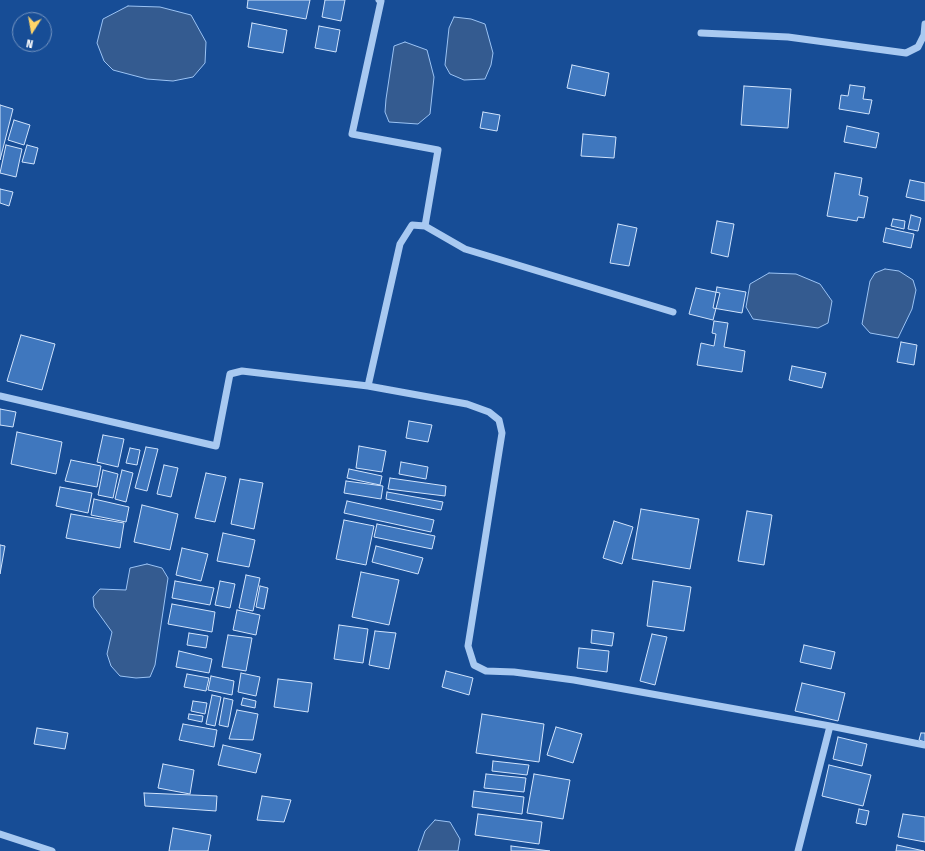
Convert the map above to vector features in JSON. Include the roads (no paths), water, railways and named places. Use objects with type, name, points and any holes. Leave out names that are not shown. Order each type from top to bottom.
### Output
[{"type":"street","points":[[379,0],[380,2],[352,134],[438,150],[425,226]]},
{"type":"street","points":[[701,33],[788,37],[906,53],[918,47],[924,35],[925,24]]},
{"type":"street","points":[[368,386],[400,244],[412,225],[425,226],[465,249],[673,312]]},
{"type":"street","points":[[0,396],[216,446],[230,374],[242,371],[368,386],[467,404],[489,412],[499,420],[502,433],[468,646],[474,664],[486,671],[574,680],[830,726],[925,745]]},
{"type":"street","points":[[798,851],[830,726]]},
{"type":"street","points":[[0,834],[52,851]]},
{"type":"water","points":[[128,6],[160,7],[191,15],[206,42],[205,63],[193,77],[173,81],[147,79],[113,70],[104,61],[97,43],[103,19]]},
{"type":"water","points":[[454,17],[471,19],[485,24],[493,53],[491,65],[485,79],[464,80],[450,74],[445,65],[449,28]]},
{"type":"water","points":[[405,42],[427,50],[434,77],[430,114],[418,124],[389,122],[385,112],[394,46]]},
{"type":"water","points":[[885,269],[899,271],[913,280],[916,290],[912,309],[898,338],[870,333],[862,324],[870,281],[875,273]]},
{"type":"water","points":[[769,273],[796,274],[820,284],[832,301],[828,323],[818,328],[753,319],[746,307],[750,284]]},
{"type":"water","points":[[147,564],[162,568],[168,578],[155,665],[150,677],[136,678],[120,676],[111,666],[107,654],[112,632],[94,607],[93,597],[100,589],[126,590],[130,568]]},
{"type":"water","points":[[435,820],[450,822],[460,839],[458,851],[418,851],[425,831]]}]
